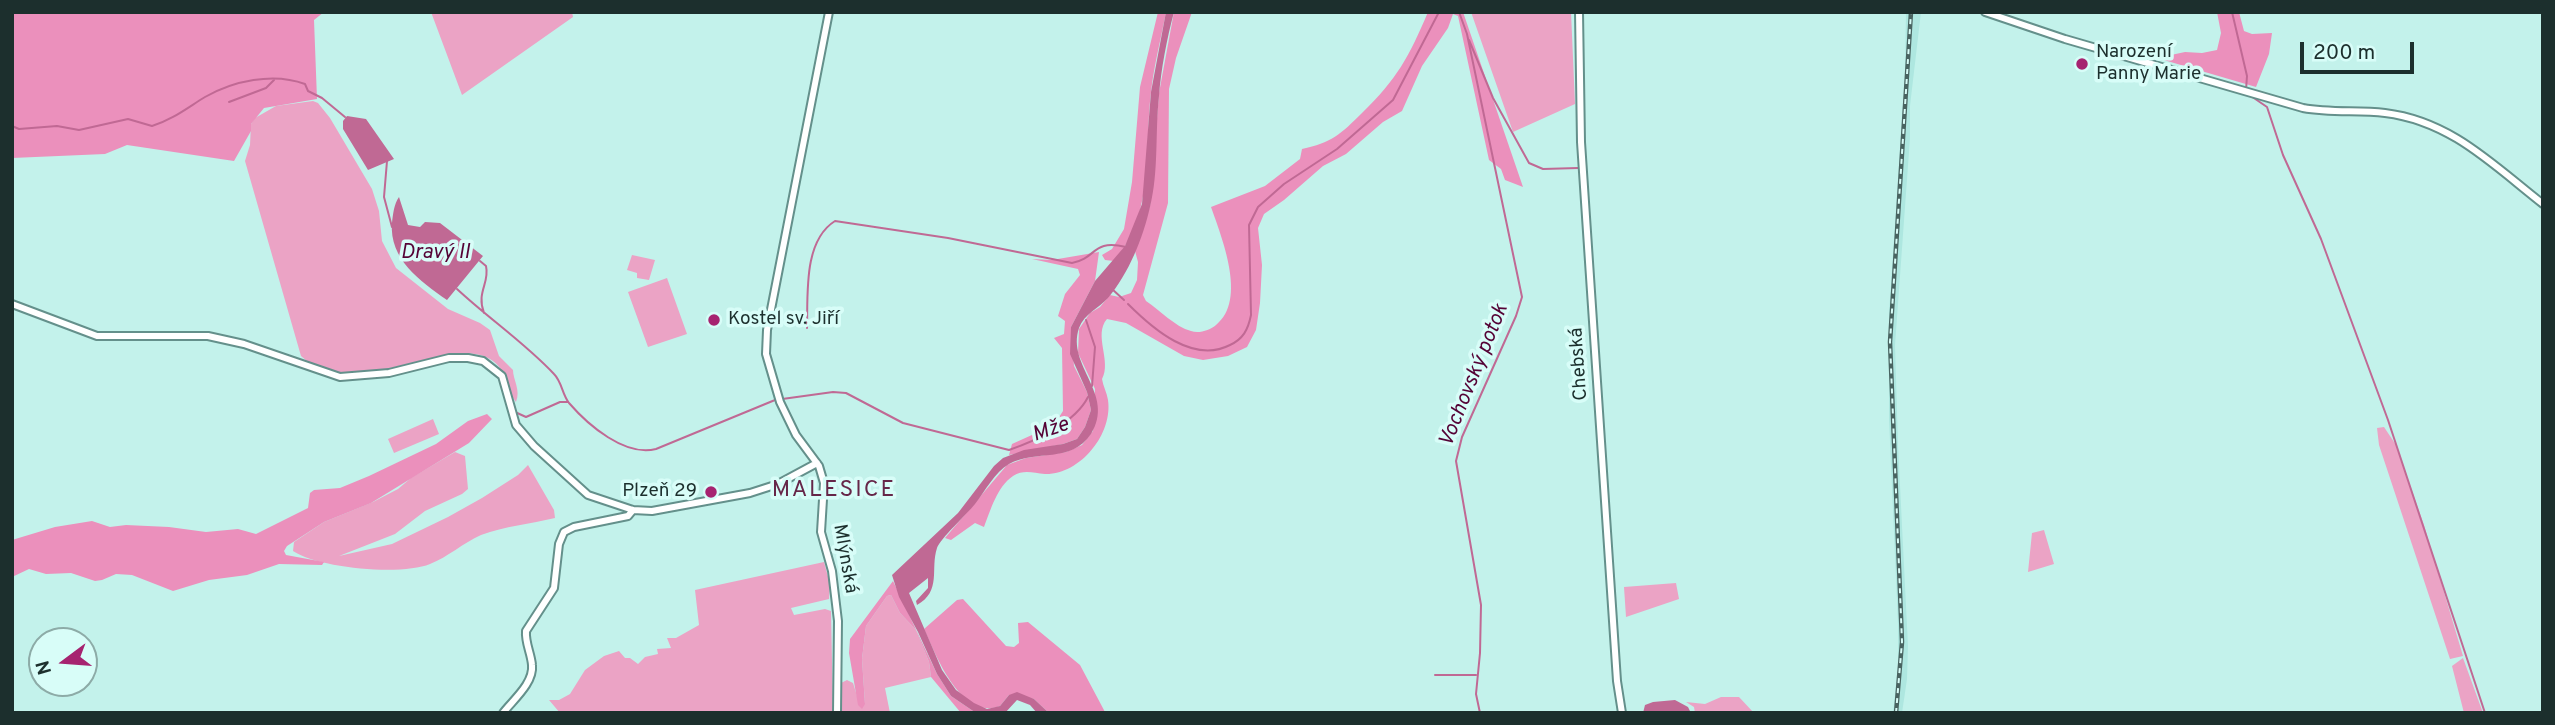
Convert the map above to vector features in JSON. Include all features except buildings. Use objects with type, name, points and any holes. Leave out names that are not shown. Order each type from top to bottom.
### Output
[{"type":"street","points":[[12,304],[97,336],[208,336],[256,348],[340,377],[389,373],[449,358],[475,359],[489,364],[502,376],[520,431],[582,490],[596,500],[634,510],[652,511],[750,493],[778,484],[817,463],[796,435],[779,398],[766,354],[767,330],[830,12]]},
{"type":"street","name":"Chebská","points":[[1578,12],[1581,142],[1622,713]]},
{"type":"street","points":[[1985,12],[2065,39],[2303,108],[2325,112],[2386,114],[2435,126],[2466,142],[2543,204]]},
{"type":"street","name":"Mlýnská","points":[[817,463],[824,483],[821,532],[832,571],[838,621],[837,713]]},
{"type":"street","points":[[503,713],[531,675],[532,664],[526,631],[553,592],[559,544],[566,530],[628,516],[634,510]]},
{"type":"shaded area","points":[[12,12],[324,12],[314,20],[317,99],[264,108],[251,124],[251,131],[234,161],[127,145],[105,154],[12,158]]},
{"type":"shaded area","points":[[431,12],[572,12],[573,17],[462,95]]},
{"type":"shaded area","points":[[1158,12],[1166,12],[1151,92],[1142,202],[1127,243],[1114,261],[1105,260],[1102,255],[1112,249],[1124,229],[1132,182],[1140,87]]},
{"type":"shaded area","points":[[1174,12],[1192,12],[1176,58],[1169,89],[1168,203],[1143,295],[1146,301],[1185,329],[1197,332],[1214,327],[1225,314],[1230,300],[1229,267],[1211,207],[1265,186],[1300,159],[1302,149],[1328,141],[1348,127],[1393,78],[1415,42],[1428,12],[1463,12],[1523,187],[1505,180],[1501,169],[1489,160],[1458,16],[1453,14],[1448,28],[1422,66],[1402,111],[1383,122],[1346,154],[1323,166],[1264,214],[1258,228],[1262,265],[1260,303],[1256,330],[1247,347],[1228,356],[1203,360],[1184,356],[1126,323],[1107,319],[1102,333],[1105,372],[1102,379],[1108,400],[1108,413],[1105,426],[1092,450],[1082,460],[1058,473],[1025,472],[1013,476],[999,492],[984,527],[975,523],[951,540],[945,538],[1007,465],[1026,458],[1066,452],[1082,445],[1093,431],[1095,389],[1078,353],[1079,329],[1090,313],[1100,307],[1110,295],[1119,297],[1131,293],[1137,280],[1138,262],[1135,251],[1150,206],[1159,93]]},
{"type":"shaded area","points":[[1471,12],[1571,12],[1575,104],[1513,132]]},
{"type":"shaded area","points":[[1906,12],[1921,12],[1910,106],[1895,345],[1908,646],[1902,713],[1893,713],[1898,666],[1898,624],[1889,419],[1889,314],[1905,75]]},
{"type":"shaded area","points":[[2217,12],[2239,12],[2244,31],[2252,34],[2272,33],[2269,54],[2256,87],[2157,58],[2185,52],[2217,50],[2221,33]]},
{"type":"shaded area","points":[[313,101],[318,103],[330,118],[372,189],[379,211],[382,241],[396,268],[448,309],[490,330],[499,356],[513,370],[518,393],[516,402],[498,366],[493,361],[475,354],[452,354],[374,371],[347,374],[323,369],[301,356],[245,161],[250,145],[251,124],[255,118],[276,106]]},
{"type":"shaded area","points":[[1099,252],[1095,281],[1071,327],[1074,366],[1087,392],[1091,410],[1085,427],[1077,439],[1009,455],[1012,444],[1054,425],[1063,411],[1062,348],[1054,338],[1064,334],[1065,321],[1058,316],[1065,294],[1080,275],[1078,269],[1032,259],[1052,260]]},
{"type":"shaded area","points":[[632,255],[655,260],[649,280],[637,278],[637,273],[627,270]]},
{"type":"shaded area","points":[[667,278],[687,334],[648,347],[628,292]]},
{"type":"shaded area","points":[[487,414],[492,419],[469,443],[371,503],[324,522],[287,546],[284,551],[286,555],[324,562],[322,565],[279,564],[247,575],[209,580],[173,591],[132,575],[116,574],[95,581],[71,573],[46,574],[29,569],[12,577],[12,540],[55,527],[92,521],[110,527],[169,527],[206,532],[238,529],[256,534],[308,508],[310,493],[314,490],[340,488],[369,476],[436,444],[468,421]]},
{"type":"shaded area","points":[[433,419],[439,434],[394,453],[388,439]]},
{"type":"shaded area","points":[[2384,427],[2396,445],[2424,525],[2463,656],[2450,659],[2379,445],[2377,428]]},
{"type":"shaded area","points":[[455,452],[465,456],[468,489],[425,511],[395,534],[339,556],[392,544],[482,498],[518,475],[528,465],[554,510],[555,518],[481,535],[437,561],[417,568],[380,570],[340,566],[293,551],[294,542],[324,522],[398,489],[411,478]]},
{"type":"shaded area","points":[[2044,530],[2054,564],[2028,572],[2032,533]]},
{"type":"shaded area","points":[[824,562],[830,584],[829,599],[791,608],[794,615],[825,609],[831,611],[833,713],[560,713],[549,700],[559,700],[570,694],[585,670],[604,656],[619,651],[625,658],[638,664],[645,657],[658,654],[657,649],[671,648],[667,638],[676,638],[699,625],[695,590]]},
{"type":"shaded area","points":[[893,581],[937,674],[951,696],[976,713],[961,713],[931,677],[929,662],[916,630],[900,613],[891,595],[887,596],[866,626],[862,659],[865,704],[862,709],[858,705],[849,653],[850,639]]},
{"type":"shaded area","points":[[1676,583],[1679,599],[1626,617],[1624,587]]},
{"type":"shaded area","points":[[891,595],[900,613],[916,630],[929,662],[931,677],[885,688],[890,713],[841,713],[841,683],[847,680],[853,683],[858,699],[865,704],[862,659],[866,626],[887,596]]},
{"type":"shaded area","points":[[963,599],[1006,646],[1014,647],[1019,643],[1018,623],[1028,622],[1080,665],[1105,712],[1049,713],[1034,699],[1009,695],[1000,706],[986,708],[973,704],[952,683],[924,629],[957,600]]},
{"type":"shaded area","points":[[2463,658],[2483,713],[2464,713],[2452,666]]},
{"type":"shaded area","points":[[1721,697],[1739,697],[1754,713],[1695,713],[1694,707],[1686,702],[1705,704]]},
{"type":"water","points":[[1166,12],[1174,12],[1161,75],[1155,180],[1147,219],[1122,278],[1108,298],[1088,315],[1079,328],[1079,355],[1098,406],[1097,420],[1091,434],[1074,449],[1030,457],[1004,467],[939,544],[930,593],[917,605],[916,601],[928,588],[928,578],[909,593],[942,670],[956,690],[987,709],[1000,706],[1009,695],[1017,692],[1034,699],[1049,713],[1037,713],[1030,705],[1017,700],[1005,713],[976,713],[951,696],[937,674],[899,597],[892,575],[958,513],[1003,458],[1024,450],[1077,439],[1085,427],[1091,410],[1087,392],[1070,354],[1071,327],[1095,281],[1125,246],[1142,204],[1151,92]]},
{"type":"water","points":[[347,116],[366,119],[394,159],[368,170],[343,129],[343,121]]},
{"type":"water","name":"Dravý II","points":[[399,197],[408,225],[420,227],[425,222],[440,223],[483,256],[447,300],[408,268],[396,248],[392,223]]},
{"type":"water","points":[[1675,700],[1688,707],[1691,713],[1643,713],[1645,705]]},
{"type":"waterway","points":[[1128,304],[1149,324],[1188,347],[1216,350],[1242,337],[1251,315],[1249,225],[1258,207],[1284,184],[1337,149],[1393,100],[1439,12]]},
{"type":"waterway","name":"Vochovský potok","points":[[1459,12],[1467,34],[1522,297],[1462,437],[1456,461],[1481,605],[1476,694],[1480,713]]},
{"type":"waterway","points":[[2232,12],[2247,76],[2246,90]]},
{"type":"waterway","points":[[1469,40],[1493,98],[1529,163],[1543,169],[1578,168]]},
{"type":"waterway","points":[[12,126],[19,129],[57,126],[79,130],[128,119],[152,126],[173,117],[216,91],[267,79],[293,80],[305,84],[308,91],[322,98],[345,117]]},
{"type":"waterway","points":[[229,102],[266,88],[274,80]]},
{"type":"waterway","points":[[2248,94],[2267,107],[2283,155],[2321,239],[2388,420],[2485,713]]},
{"type":"waterway","points":[[387,161],[384,197],[392,227]]},
{"type":"waterway","points":[[807,328],[812,255],[825,230],[835,221],[948,238],[1072,263],[1106,245],[1126,247]]},
{"type":"waterway","points":[[480,261],[486,266],[487,272],[481,299],[484,313]]},
{"type":"waterway","name":"Mže","points":[[457,289],[554,374],[569,403],[586,421],[608,437],[632,448],[656,449],[775,400],[833,392],[846,393],[903,423],[1009,450],[1064,423],[1088,397]]},
{"type":"waterway","points":[[1112,289],[1124,300]]},
{"type":"waterway","points":[[1086,320],[1095,347],[1092,386]]},
{"type":"waterway","points":[[515,412],[526,417],[560,402],[568,402]]},
{"type":"waterway","points":[[1435,675],[1476,675]]},
{"type":"railway","points":[[1896,713],[1902,642],[1890,342],[1911,12]]},
{"type":"place","name":"Narození Panny Marie","points":[[2082,64]]},
{"type":"place","name":"Kostel sv. Jiří","points":[[714,320]]},
{"type":"place","name":"Plzeň 29","points":[[711,492]]},
{"type":"district","name":"MALESICE","points":[[834,491]]}]
